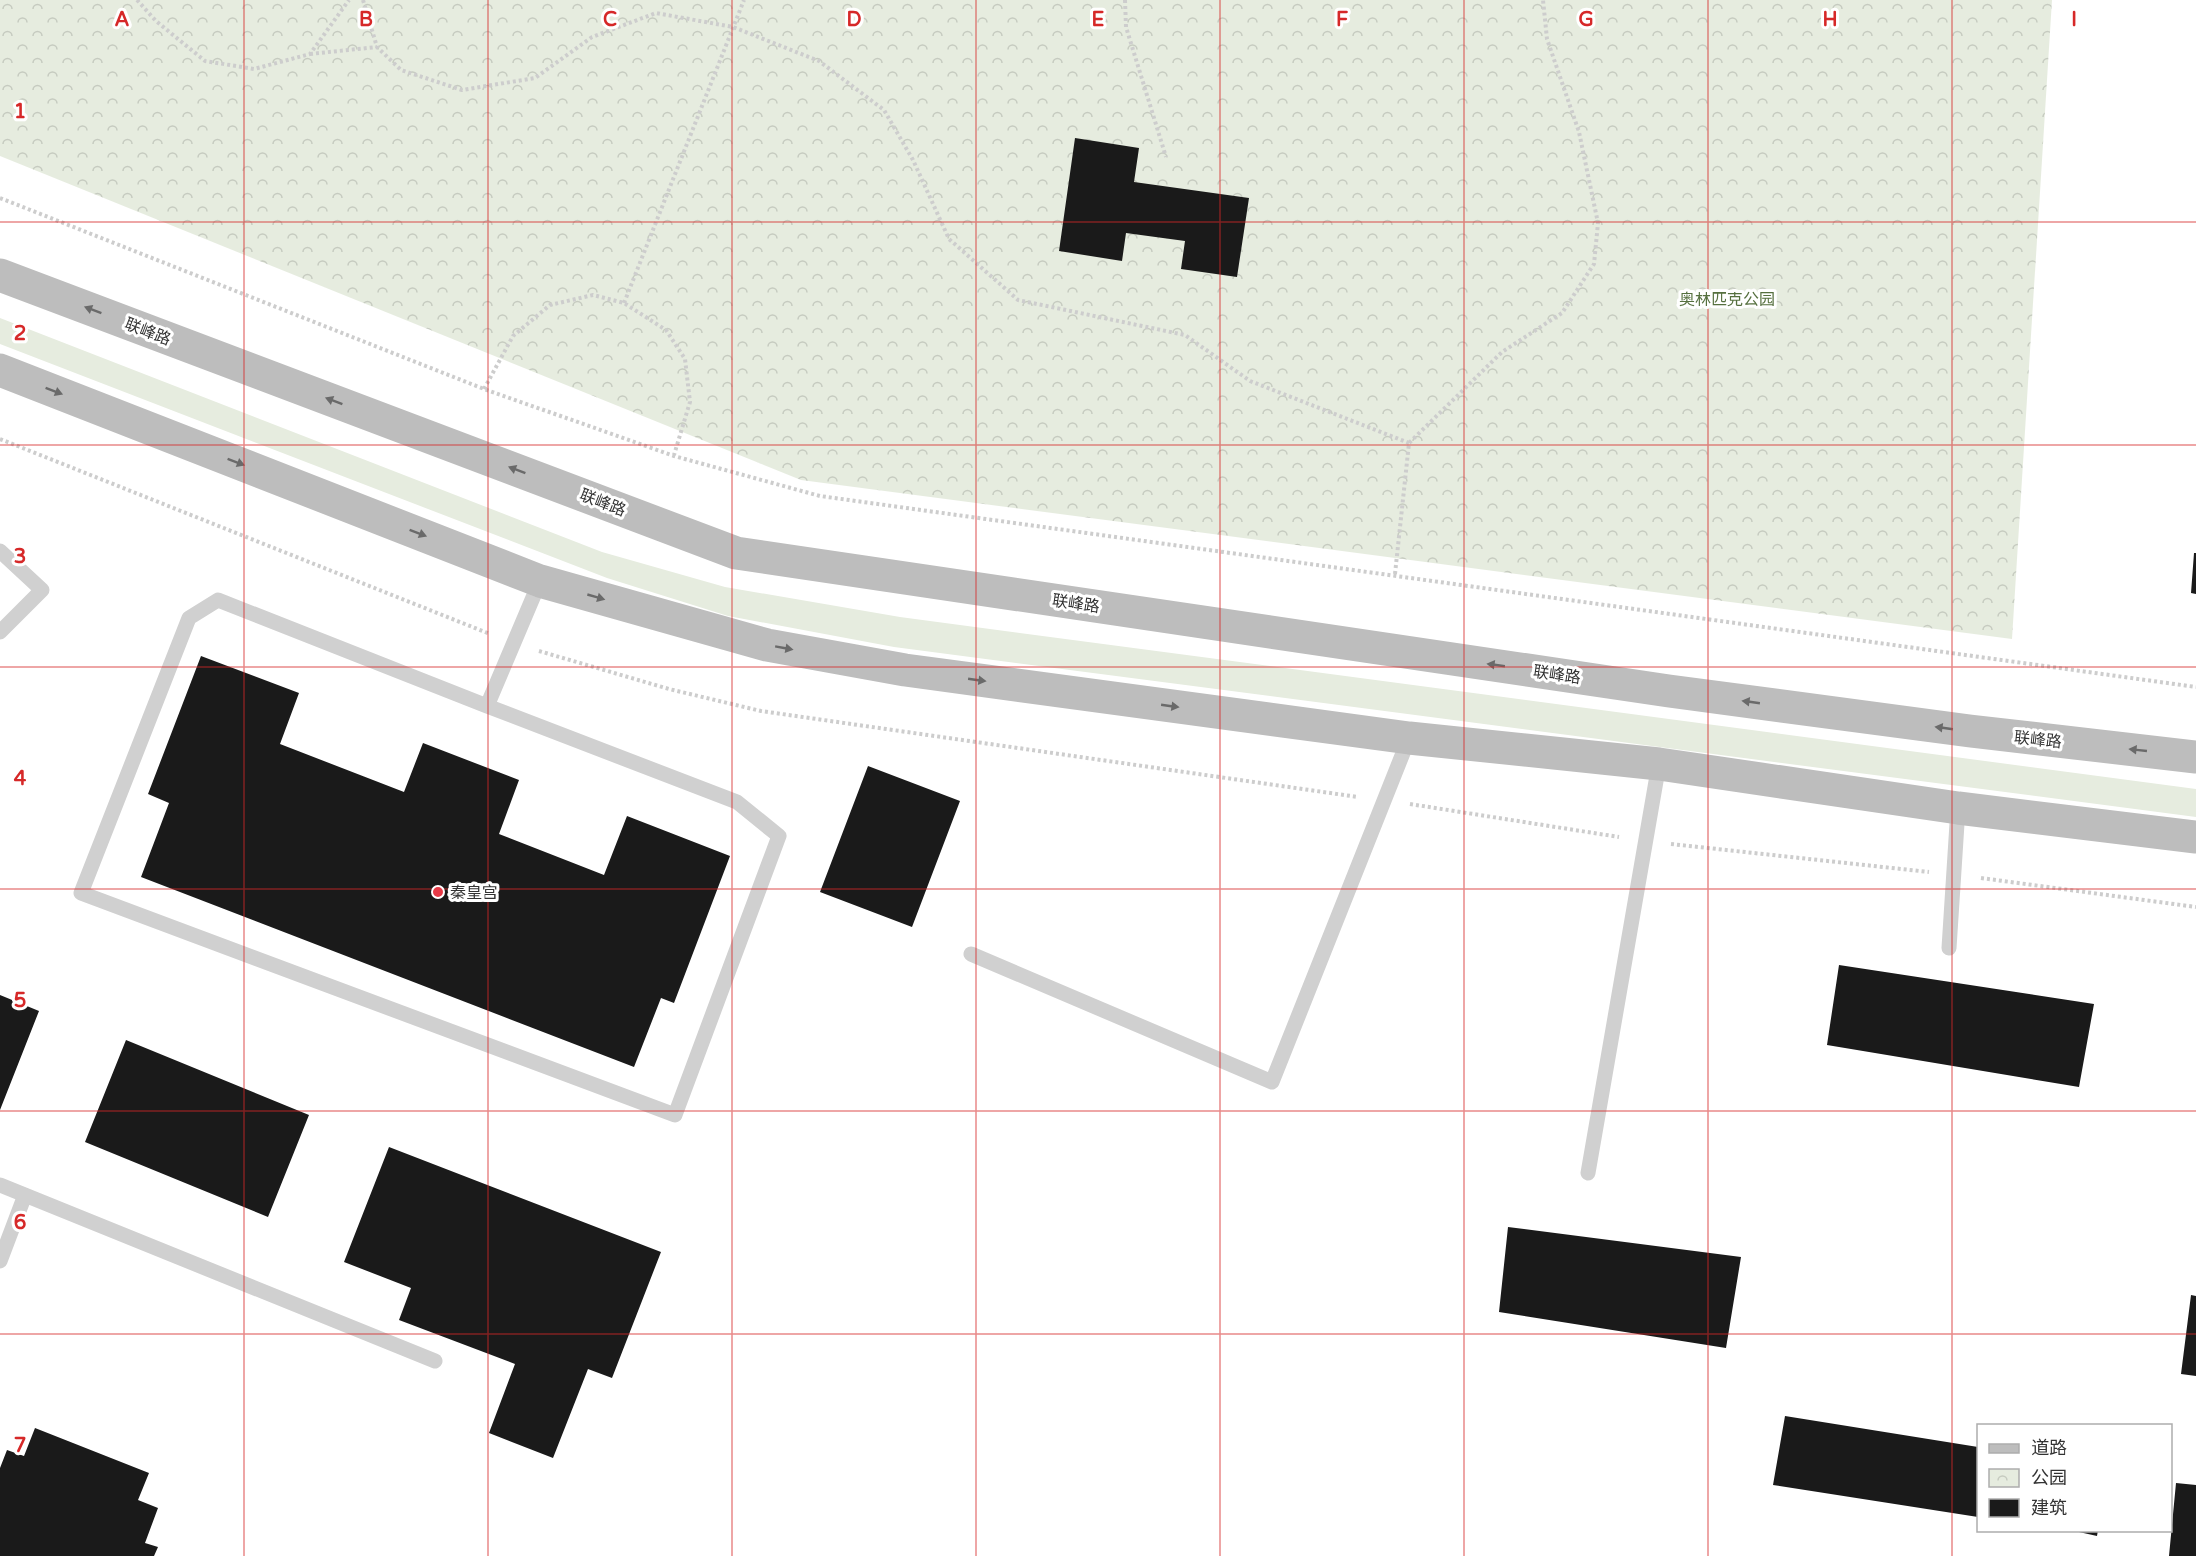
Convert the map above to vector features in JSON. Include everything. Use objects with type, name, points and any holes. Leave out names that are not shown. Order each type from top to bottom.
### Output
[{"type":"main road","name":"联峰路","points":[[0,275],[736,553],[1681,693],[1970,731],[2196,757]]},
{"type":"main road","points":[[0,370],[540,581],[790,650],[905,670],[1409,738],[1659,764],[1958,808],[2196,837]]},
{"type":"lane","points":[[0,550],[42,590],[0,632]]},
{"type":"lane","points":[[487,706],[540,581]]},
{"type":"lane","points":[[218,600],[487,706],[737,802],[779,836],[675,1115],[81,893],[189,618],[218,600]]},
{"type":"lane","points":[[971,954],[1272,1082],[1409,738]]},
{"type":"lane","points":[[1588,1173],[1659,764]]},
{"type":"lane","points":[[1949,948],[1958,808]]},
{"type":"lane","points":[[0,1185],[435,1361]]},
{"type":"lane","points":[[0,1261],[26,1195]]},
{"type":"path","points":[[137,0],[156,21],[205,60],[254,69],[310,54],[377,47]]},
{"type":"path","points":[[310,54],[349,0]]},
{"type":"path","points":[[363,0],[377,47],[401,70],[462,90],[535,78],[592,37],[656,13],[733,27],[819,61],[884,110],[913,160],[949,239],[1018,300],[1185,335],[1250,381],[1409,443]]},
{"type":"path","points":[[624,303],[744,0]]},
{"type":"path","points":[[1125,0],[1126,27],[1166,157]]},
{"type":"path","points":[[1395,574],[1409,443],[1502,352],[1562,313],[1594,264],[1598,224],[1579,132],[1547,39],[1544,0]]},
{"type":"path","points":[[0,198],[484,389],[674,456],[820,496],[2196,687]]},
{"type":"path","points":[[484,389],[513,336],[550,305],[593,295],[624,303],[666,330],[685,359],[690,402],[674,456]]},
{"type":"green space","name":"奥林匹克公园","points":[[0,0],[2052,0],[2012,639],[801,480],[0,156]]},
{"type":"green space","points":[[0,318],[602,552],[725,587],[900,617],[2196,789],[2196,817],[894,647],[728,616],[607,578],[0,344]]},
{"type":"building","points":[[1075,138],[1139,148],[1134,182],[1249,198],[1237,277],[1181,269],[1185,241],[1126,233],[1122,261],[1059,251]]},
{"type":"building","points":[[2194,553],[2196,553],[2196,594],[2191,593]]},
{"type":"building","points":[[201,656],[299,693],[280,744],[404,792],[423,743],[519,780],[499,834],[604,875],[627,816],[730,856],[674,1003],[661,998],[634,1067],[141,877],[169,803],[148,794]]},
{"type":"building","points":[[868,766],[960,801],[912,927],[820,892]]},
{"type":"building","points":[[1839,965],[2094,1004],[2079,1087],[1827,1045]]},
{"type":"building","points":[[0,995],[39,1011],[0,1110]]},
{"type":"building","points":[[126,1040],[309,1115],[268,1217],[85,1142]]},
{"type":"building","points":[[389,1147],[661,1252],[612,1378],[588,1369],[553,1458],[489,1433],[515,1364],[399,1320],[411,1288],[344,1262]]},
{"type":"building","points":[[1508,1227],[1741,1257],[1726,1348],[1499,1312]]},
{"type":"building","points":[[2191,1295],[2196,1296],[2196,1376],[2181,1374]]},
{"type":"building","points":[[1785,1416],[1977,1447],[1977,1517],[1773,1485]]},
{"type":"building","points":[[35,1428],[149,1473],[138,1500],[158,1508],[145,1543],[158,1547],[154,1556],[0,1556],[0,1468],[7,1450],[24,1456]]},
{"type":"building","points":[[2176,1483],[2196,1485],[2196,1556],[2169,1556]]},
{"type":"building","points":[[2079,1532],[2098,1532],[2097,1536]]},
{"type":"place","name":"秦皇宫","points":[[438,892]]}]
